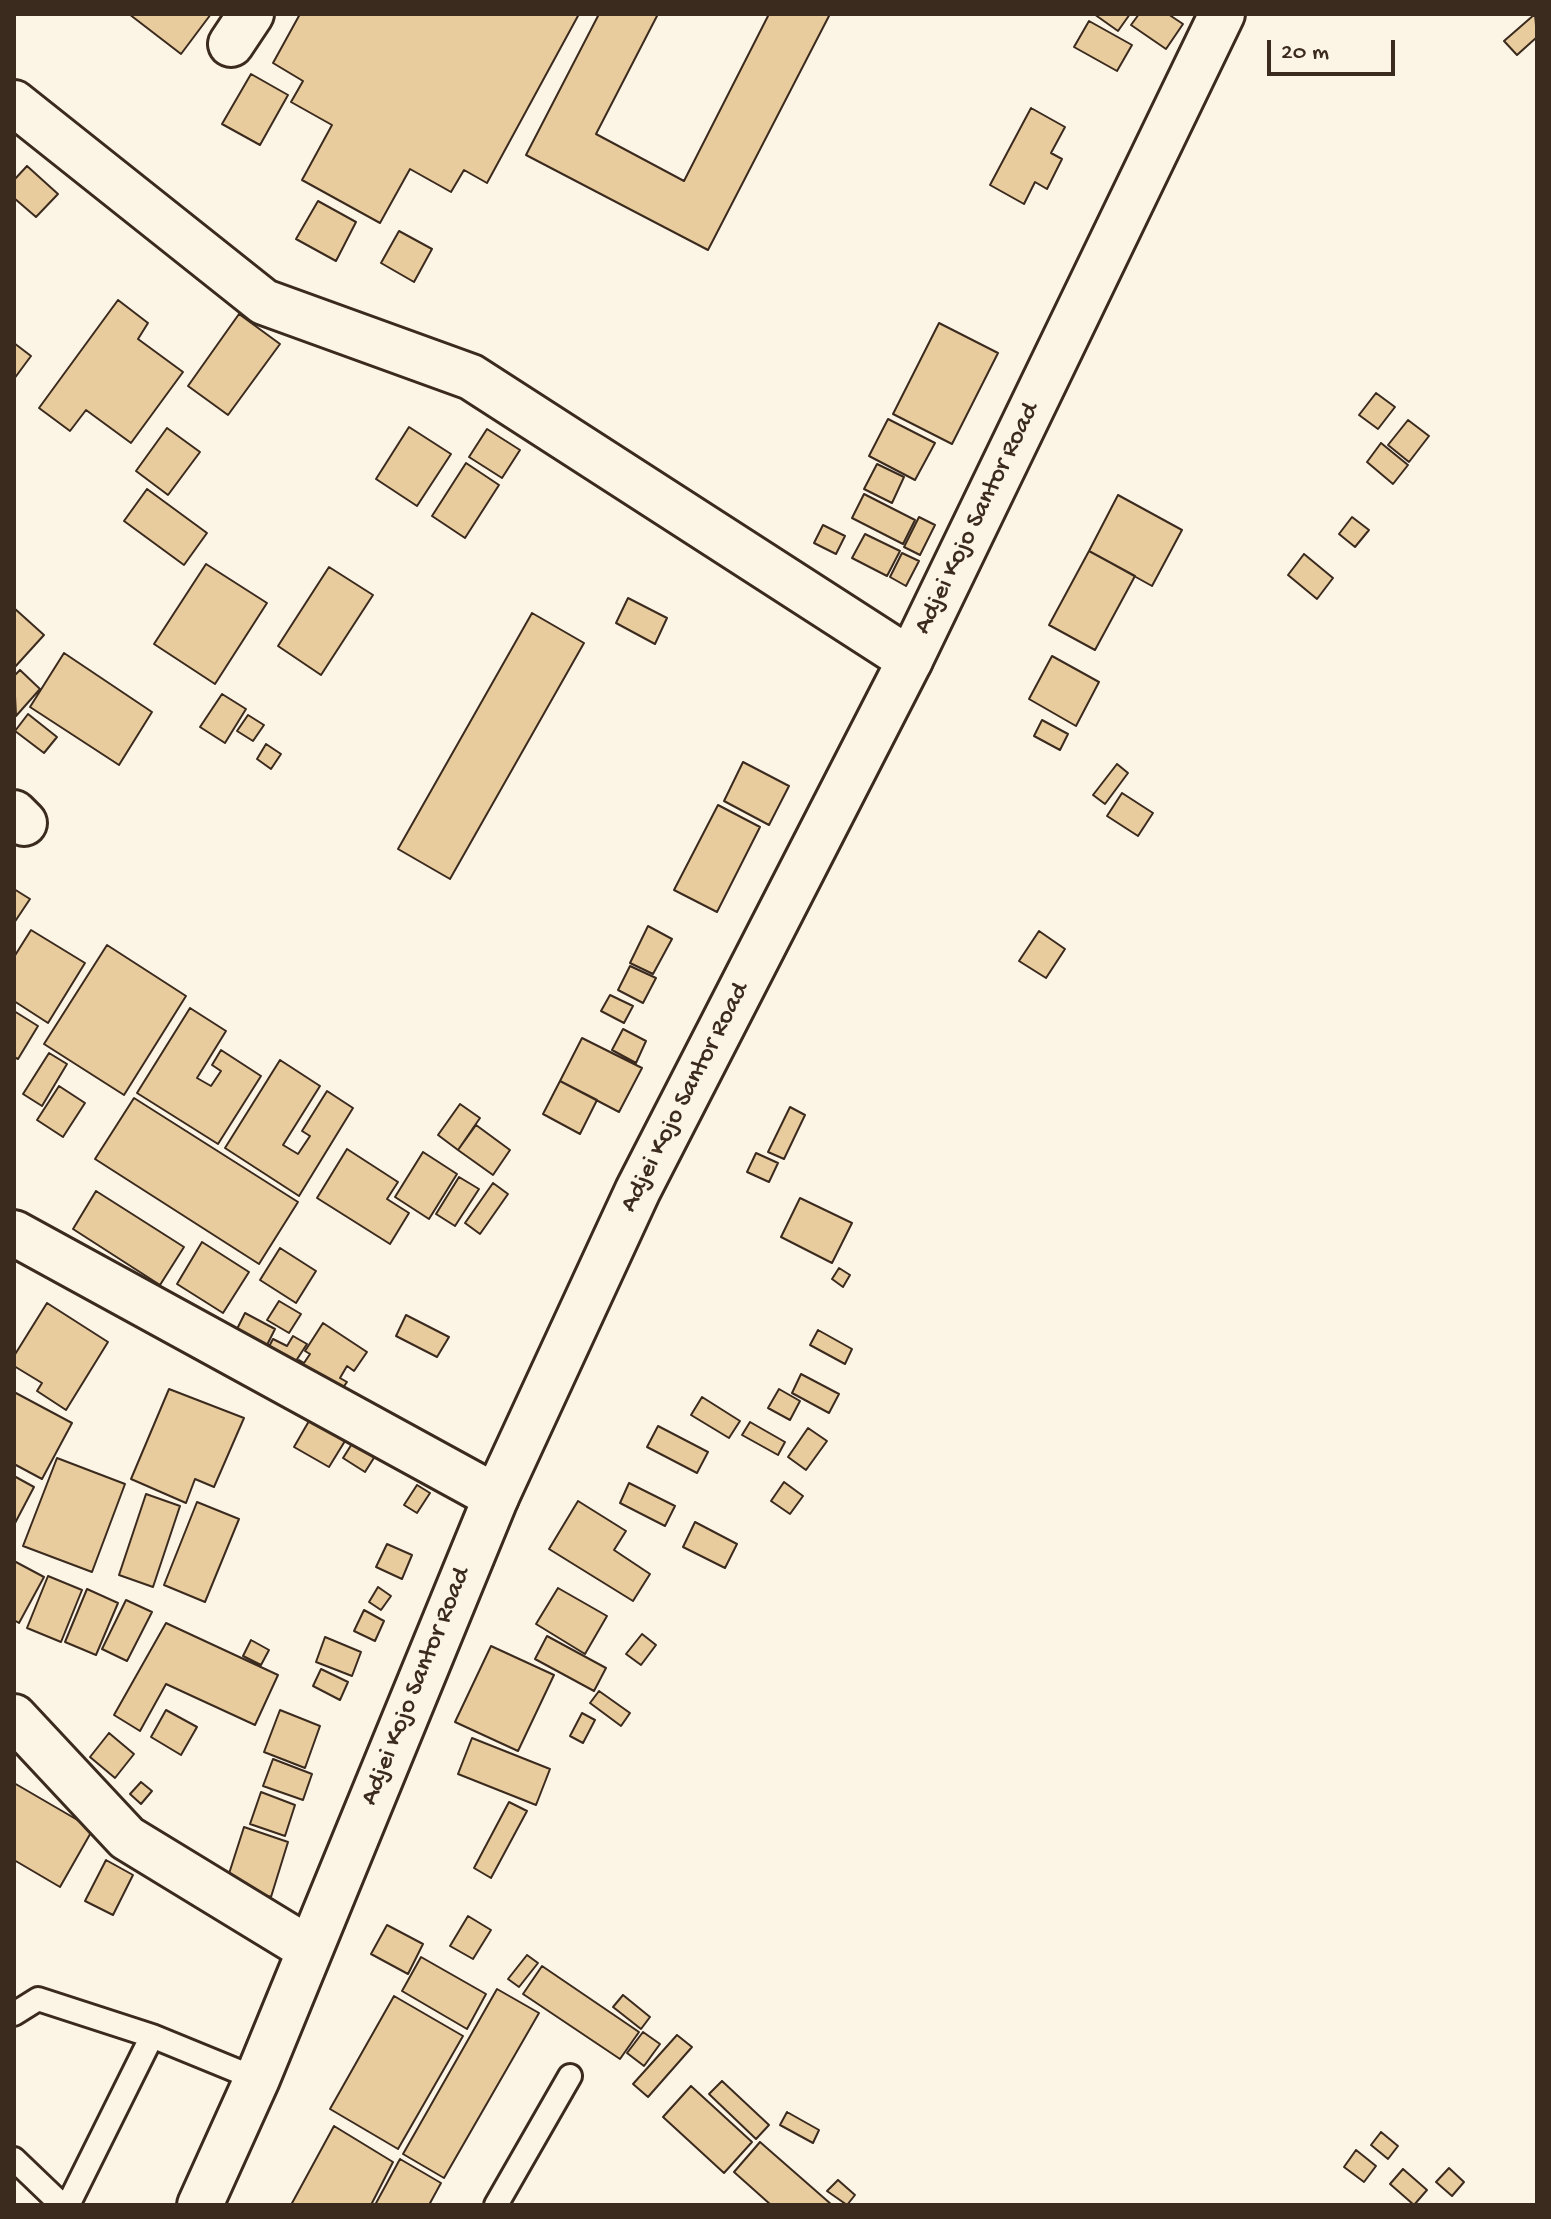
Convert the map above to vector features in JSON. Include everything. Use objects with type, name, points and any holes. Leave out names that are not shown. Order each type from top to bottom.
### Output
[{"type":"street","name":"Adjei Kojo Santor Road","points":[[200,2205],[257,2079],[496,1497],[638,1190],[910,660],[1222,14]]},
{"type":"street","points":[[14,103],[264,302],[471,377],[910,660]]},
{"type":"street","points":[[14,1233],[496,1497]]},
{"type":"street","points":[[14,1717],[127,1838],[309,1949]]},
{"type":"lane","points":[[14,2014],[38,1999],[152,2036],[257,2079]]},
{"type":"lane","points":[[14,2159],[65,2205],[152,2036]]},
{"type":"lane","points":[[496,2205],[570,2076]]},
{"type":"building","points":[[129,14],[211,14],[181,54]]},
{"type":"building","points":[[300,14],[579,14],[487,183],[464,170],[451,192],[410,169],[380,223],[302,180],[332,125],[291,102],[303,81],[273,63]]},
{"type":"building","points":[[599,14],[658,14],[596,134],[684,181],[769,14],[830,14],[708,250],[526,155]]},
{"type":"building","points":[[1094,14],[1130,14],[1118,31]]},
{"type":"building","points":[[1139,14],[1168,14],[1183,24],[1166,49],[1131,25]]},
{"type":"building","points":[[1535,14],[1537,37],[1517,55],[1504,41]]},
{"type":"building","points":[[1089,21],[1132,45],[1117,71],[1074,47]]},
{"type":"building","points":[[251,74],[288,95],[260,145],[222,124]]},
{"type":"building","points":[[1031,108],[1065,127],[1051,153],[1062,159],[1047,189],[1035,182],[1024,204],[990,185]]},
{"type":"building","points":[[27,166],[58,194],[36,217],[14,198],[14,180]]},
{"type":"building","points":[[318,201],[356,222],[336,261],[296,239]]},
{"type":"building","points":[[399,231],[432,249],[414,282],[381,263]]},
{"type":"building","points":[[118,300],[148,323],[138,339],[183,372],[131,443],[86,410],[70,431],[39,408]]},
{"type":"building","points":[[239,314],[280,344],[228,415],[188,386]]},
{"type":"building","points":[[939,323],[998,353],[952,444],[893,414]]},
{"type":"building","points":[[14,343],[31,356],[14,379]]},
{"type":"building","points":[[1376,393],[1395,407],[1378,429],[1359,415]]},
{"type":"building","points":[[888,419],[935,443],[915,480],[869,456]]},
{"type":"building","points":[[1408,420],[1429,436],[1409,462],[1388,445]]},
{"type":"building","points":[[409,427],[451,454],[417,506],[376,479]]},
{"type":"building","points":[[167,428],[200,452],[168,495],[136,471]]},
{"type":"building","points":[[487,429],[520,450],[502,478],[469,457]]},
{"type":"building","points":[[1381,443],[1408,465],[1393,484],[1367,462]]},
{"type":"building","points":[[466,463],[499,485],[465,538],[432,516]]},
{"type":"building","points":[[877,464],[904,477],[892,503],[864,489]]},
{"type":"building","points":[[147,489],[207,533],[184,565],[124,521]]},
{"type":"building","points":[[864,494],[915,520],[903,544],[852,518]]},
{"type":"building","points":[[1118,495],[1182,530],[1152,586],[1089,551]]},
{"type":"building","points":[[919,517],[935,525],[920,555],[904,547]]},
{"type":"building","points":[[1352,517],[1369,530],[1355,547],[1339,534]]},
{"type":"building","points":[[823,525],[845,536],[836,554],[814,543]]},
{"type":"building","points":[[865,534],[900,551],[887,576],[852,558]]},
{"type":"building","points":[[1089,551],[1135,576],[1095,650],[1049,625]]},
{"type":"building","points":[[902,553],[919,561],[906,586],[890,577]]},
{"type":"building","points":[[1304,554],[1333,578],[1317,599],[1288,575]]},
{"type":"building","points":[[206,564],[267,603],[215,684],[154,644]]},
{"type":"building","points":[[329,567],[373,595],[321,675],[278,646]]},
{"type":"building","points":[[628,598],[667,618],[655,644],[616,623]]},
{"type":"building","points":[[14,608],[44,635],[14,668]]},
{"type":"building","points":[[532,613],[584,643],[450,879],[398,849]]},
{"type":"building","points":[[64,653],[152,712],[119,765],[30,707]]},
{"type":"building","points":[[1052,656],[1099,682],[1076,726],[1029,699]]},
{"type":"building","points":[[20,670],[40,689],[16,716],[14,676]]},
{"type":"building","points":[[222,694],[246,709],[225,743],[200,727]]},
{"type":"building","points":[[28,714],[57,737],[44,753],[15,731]]},
{"type":"building","points":[[248,715],[264,725],[253,741],[237,731]]},
{"type":"building","points":[[1042,720],[1068,734],[1060,750],[1034,736]]},
{"type":"building","points":[[266,744],[281,754],[271,769],[257,759]]},
{"type":"building","points":[[743,762],[789,786],[769,825],[724,801]]},
{"type":"building","points":[[1117,764],[1128,773],[1105,804],[1093,795]]},
{"type":"building","points":[[1122,793],[1153,813],[1138,836],[1107,816]]},
{"type":"building","points":[[718,805],[760,827],[717,912],[674,890]]},
{"type":"building","points":[[14,889],[30,899],[14,923]]},
{"type":"building","points":[[648,926],[672,939],[653,974],[630,963]]},
{"type":"building","points":[[31,930],[85,963],[48,1023],[14,1001],[14,957]]},
{"type":"building","points":[[1039,931],[1065,949],[1046,978],[1019,961]]},
{"type":"building","points":[[107,945],[186,996],[124,1095],[44,1044]]},
{"type":"building","points":[[630,966],[656,978],[643,1003],[618,990]]},
{"type":"building","points":[[610,995],[633,1006],[624,1023],[601,1011]]},
{"type":"building","points":[[190,1008],[226,1031],[197,1078],[211,1086],[221,1071],[212,1065],[221,1050],[261,1076],[218,1144],[137,1093]]},
{"type":"building","points":[[14,1011],[38,1026],[18,1059],[14,1057]]},
{"type":"building","points":[[623,1029],[646,1041],[636,1063],[612,1050]]},
{"type":"building","points":[[582,1038],[642,1068],[619,1112],[560,1081]]},
{"type":"building","points":[[49,1053],[67,1064],[42,1106],[23,1094]]},
{"type":"building","points":[[280,1060],[320,1086],[283,1145],[298,1154],[310,1136],[302,1131],[327,1091],[353,1108],[299,1196],[225,1148]]},
{"type":"building","points":[[560,1081],[597,1100],[580,1134],[543,1114]]},
{"type":"building","points":[[59,1086],[85,1103],[63,1137],[37,1120]]},
{"type":"building","points":[[134,1098],[298,1202],[259,1264],[95,1159]]},
{"type":"building","points":[[460,1104],[480,1118],[458,1150],[438,1135]]},
{"type":"building","points":[[790,1107],[805,1115],[784,1159],[768,1152]]},
{"type":"building","points":[[476,1125],[510,1150],[493,1175],[458,1150]]},
{"type":"building","points":[[347,1149],[398,1182],[387,1199],[409,1213],[390,1244],[317,1198]]},
{"type":"building","points":[[423,1152],[457,1174],[429,1219],[395,1197]]},
{"type":"building","points":[[756,1153],[778,1163],[769,1182],[747,1172]]},
{"type":"building","points":[[459,1177],[479,1189],[455,1226],[436,1214]]},
{"type":"building","points":[[493,1183],[508,1194],[480,1234],[465,1223]]},
{"type":"building","points":[[96,1191],[184,1247],[160,1285],[73,1229]]},
{"type":"building","points":[[800,1198],[852,1223],[832,1263],[781,1237]]},
{"type":"building","points":[[202,1242],[249,1272],[223,1313],[177,1284]]},
{"type":"building","points":[[280,1248],[316,1271],[296,1303],[260,1280]]},
{"type":"building","points":[[839,1268],[850,1275],[843,1287],[832,1279]]},
{"type":"building","points":[[279,1301],[301,1314],[289,1333],[267,1320]]},
{"type":"building","points":[[47,1303],[108,1342],[66,1410],[37,1391],[42,1383],[14,1366],[14,1356]]},
{"type":"building","points":[[245,1313],[275,1329],[260,1359],[230,1343]]},
{"type":"building","points":[[406,1315],[449,1337],[437,1357],[396,1336]]},
{"type":"building","points":[[323,1323],[367,1352],[354,1371],[347,1366],[340,1378],[347,1382],[332,1403],[289,1374],[299,1360],[304,1363],[310,1354],[305,1351]]},
{"type":"building","points":[[818,1330],[852,1349],[845,1364],[810,1345]]},
{"type":"building","points":[[293,1336],[307,1344],[288,1373],[263,1358],[273,1339],[287,1346]]},
{"type":"building","points":[[801,1374],[839,1394],[829,1413],[792,1393]]},
{"type":"building","points":[[169,1389],[244,1418],[214,1487],[195,1479],[186,1503],[131,1479]]},
{"type":"building","points":[[779,1389],[800,1401],[790,1420],[768,1408]]},
{"type":"building","points":[[14,1392],[72,1423],[42,1479],[14,1464]]},
{"type":"building","points":[[702,1397],[740,1421],[729,1438],[691,1415]]},
{"type":"building","points":[[309,1421],[345,1441],[329,1467],[294,1447]]},
{"type":"building","points":[[750,1422],[785,1442],[778,1455],[742,1435]]},
{"type":"building","points":[[658,1426],[708,1452],[697,1473],[647,1447]]},
{"type":"building","points":[[808,1428],[827,1441],[806,1470],[788,1457]]},
{"type":"building","points":[[355,1439],[377,1453],[365,1472],[343,1458]]},
{"type":"building","points":[[57,1458],[125,1484],[92,1572],[23,1546]]},
{"type":"building","points":[[14,1476],[34,1487],[14,1525]]},
{"type":"building","points":[[784,1482],[803,1496],[790,1514],[771,1501]]},
{"type":"building","points":[[629,1483],[675,1506],[665,1526],[620,1503]]},
{"type":"building","points":[[417,1485],[430,1493],[417,1513],[404,1505]]},
{"type":"building","points":[[146,1494],[180,1506],[153,1587],[119,1575]]},
{"type":"building","points":[[578,1501],[626,1531],[614,1550],[650,1574],[633,1601],[549,1549]]},
{"type":"building","points":[[197,1502],[239,1519],[205,1602],[164,1585]]},
{"type":"building","points":[[695,1522],[737,1544],[725,1568],[683,1547]]},
{"type":"building","points":[[387,1544],[412,1555],[402,1579],[376,1567]]},
{"type":"building","points":[[14,1561],[44,1577],[19,1623],[14,1620]]},
{"type":"building","points":[[48,1576],[82,1590],[61,1642],[27,1628]]},
{"type":"building","points":[[378,1587],[391,1596],[381,1610],[369,1602]]},
{"type":"building","points":[[558,1588],[607,1616],[585,1654],[536,1624]]},
{"type":"building","points":[[87,1589],[118,1603],[96,1655],[65,1642]]},
{"type":"building","points":[[126,1600],[152,1612],[127,1661],[102,1649]]},
{"type":"building","points":[[364,1610],[384,1621],[375,1641],[354,1631]]},
{"type":"building","points":[[166,1623],[278,1675],[255,1725],[166,1684],[140,1731],[114,1715]]},
{"type":"building","points":[[642,1634],[656,1645],[641,1665],[626,1654]]},
{"type":"building","points":[[547,1636],[606,1668],[594,1691],[535,1659]]},
{"type":"building","points":[[325,1637],[361,1652],[352,1676],[316,1662]]},
{"type":"building","points":[[251,1640],[269,1650],[261,1665],[243,1656]]},
{"type":"building","points":[[491,1646],[554,1675],[518,1751],[455,1722]]},
{"type":"building","points":[[321,1669],[348,1682],[340,1700],[313,1686]]},
{"type":"building","points":[[599,1691],[630,1713],[621,1726],[590,1703]]},
{"type":"building","points":[[166,1710],[197,1727],[181,1755],[151,1737]]},
{"type":"building","points":[[280,1710],[320,1726],[305,1768],[264,1752]]},
{"type":"building","points":[[582,1713],[595,1720],[583,1743],[570,1736]]},
{"type":"building","points":[[109,1733],[134,1754],[115,1778],[90,1757]]},
{"type":"building","points":[[472,1738],[550,1769],[536,1805],[458,1774]]},
{"type":"building","points":[[273,1759],[312,1774],[303,1800],[263,1786]]},
{"type":"building","points":[[141,1782],[152,1791],[141,1804],[130,1794]]},
{"type":"building","points":[[14,1783],[93,1829],[60,1887],[14,1860]]},
{"type":"building","points":[[261,1792],[295,1805],[285,1836],[250,1824]]},
{"type":"building","points":[[509,1802],[527,1811],[491,1878],[474,1868]]},
{"type":"building","points":[[244,1827],[288,1842],[271,1897],[226,1883]]},
{"type":"building","points":[[106,1860],[133,1875],[113,1915],[85,1901]]},
{"type":"building","points":[[468,1916],[491,1930],[473,1959],[450,1946]]},
{"type":"building","points":[[387,1925],[423,1944],[408,1974],[371,1954]]},
{"type":"building","points":[[527,1955],[538,1963],[519,1987],[508,1979]]},
{"type":"building","points":[[421,1957],[486,1994],[467,2029],[402,1991]]},
{"type":"building","points":[[542,1966],[639,2032],[620,2059],[523,1994]]},
{"type":"building","points":[[497,1989],[539,2013],[444,2178],[403,2154]]},
{"type":"building","points":[[623,1995],[650,2017],[641,2029],[613,2007]]},
{"type":"building","points":[[394,1996],[463,2036],[398,2149],[330,2109]]},
{"type":"building","points":[[643,2032],[660,2044],[644,2066],[627,2053]]},
{"type":"building","points":[[677,2035],[692,2047],[648,2097],[633,2084]]},
{"type":"building","points":[[722,2081],[769,2125],[756,2139],[709,2094]]},
{"type":"building","points":[[691,2086],[752,2142],[724,2173],[663,2117]]},
{"type":"building","points":[[787,2112],[819,2130],[813,2143],[780,2125]]},
{"type":"building","points":[[334,2126],[393,2162],[371,2205],[291,2205]]},
{"type":"building","points":[[1381,2132],[1398,2146],[1388,2159],[1371,2145]]},
{"type":"building","points":[[760,2142],[832,2205],[771,2205],[734,2172]]},
{"type":"building","points":[[1356,2150],[1376,2166],[1364,2182],[1344,2167]]},
{"type":"building","points":[[400,2159],[441,2183],[429,2205],[375,2205]]},
{"type":"building","points":[[1449,2168],[1464,2182],[1452,2196],[1436,2182]]},
{"type":"building","points":[[1403,2169],[1427,2190],[1414,2205],[1390,2184]]},
{"type":"building","points":[[838,2180],[855,2195],[847,2205],[827,2191]]}]
